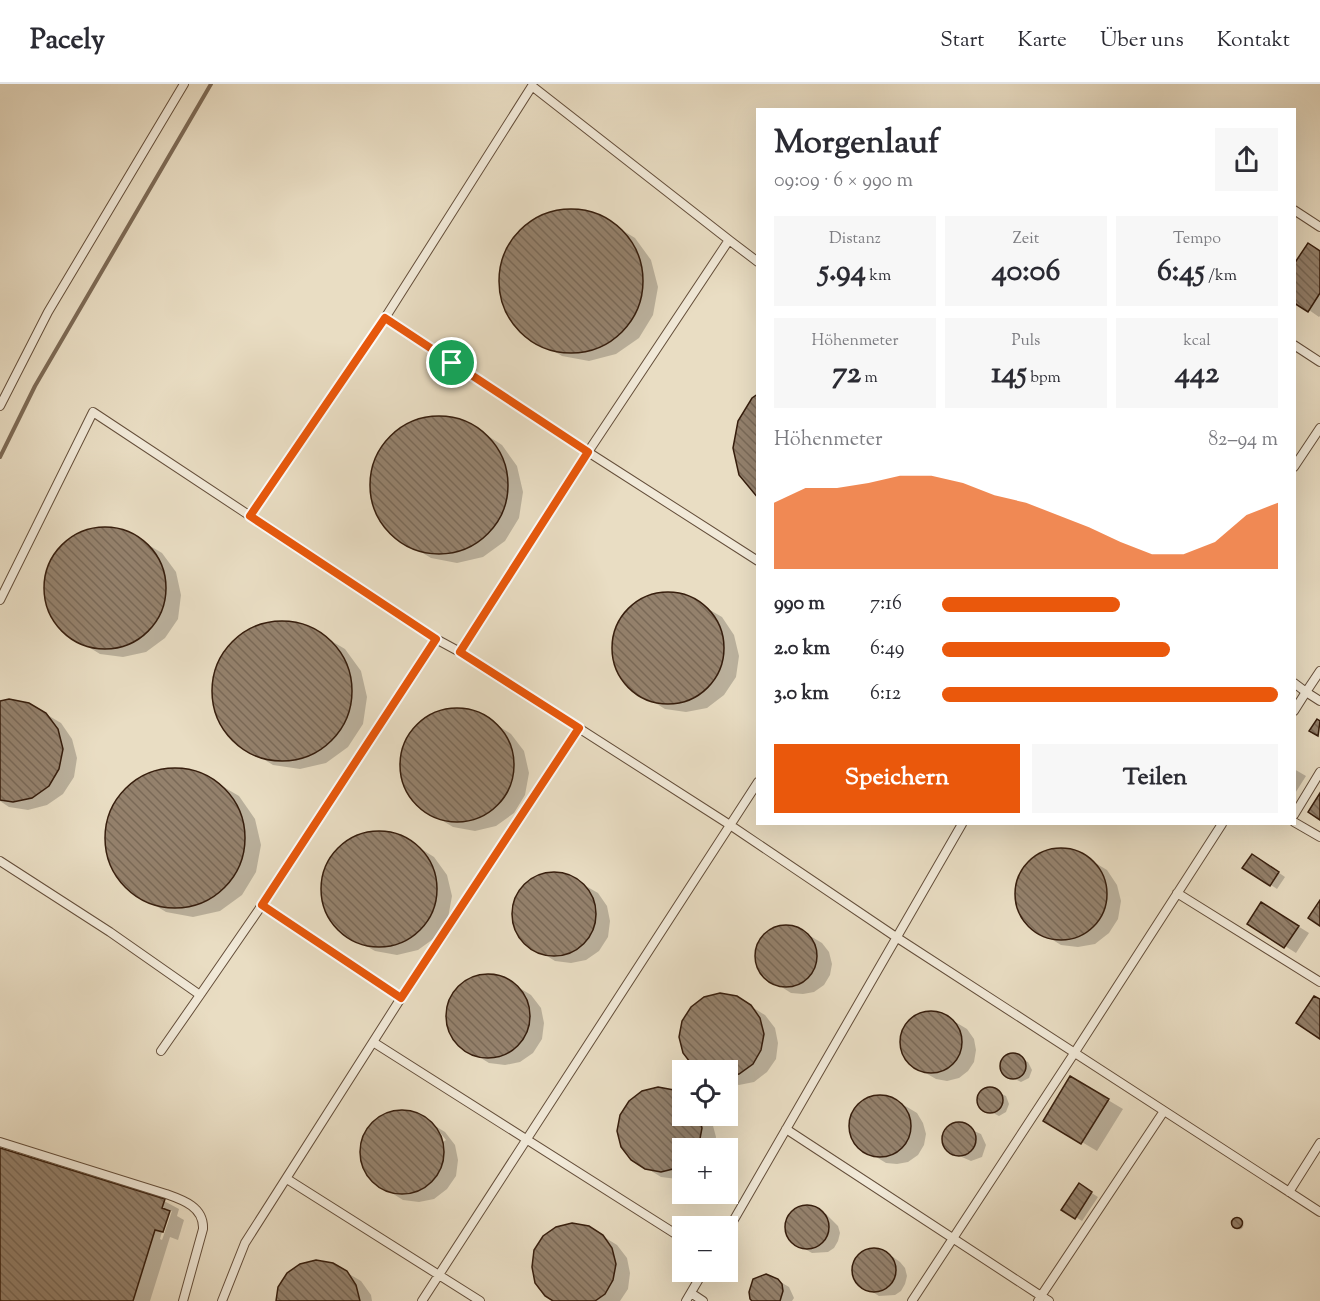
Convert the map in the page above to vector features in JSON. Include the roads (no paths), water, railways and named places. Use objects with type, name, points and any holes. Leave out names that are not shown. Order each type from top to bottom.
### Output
[{"type":"lane","points":[[0,406],[48,312],[184,84]]},
{"type":"lane","points":[[250,516],[385,318],[532,86],[756,260]]},
{"type":"lane","points":[[1296,211],[1320,226]]},
{"type":"lane","points":[[460,652],[588,452],[729,240]]},
{"type":"lane","points":[[385,318],[756,560]]},
{"type":"lane","points":[[1296,346],[1320,362]]},
{"type":"lane","points":[[0,600],[93,412],[436,639],[460,652],[730,825],[896,937],[1320,1212]]},
{"type":"lane","points":[[1296,464],[1320,428]]},
{"type":"lane","points":[[161,1051],[262,905],[436,639]]},
{"type":"lane","points":[[1296,708],[1320,671]]},
{"type":"lane","points":[[1296,684],[1320,701]]},
{"type":"lane","points":[[222,1301],[245,1243],[401,998],[579,728]]},
{"type":"lane","points":[[1296,812],[1320,772]]},
{"type":"lane","points":[[422,1301],[756,785]]},
{"type":"lane","points":[[1296,823],[1320,837]]},
{"type":"lane","points":[[736,1216],[961,825]]},
{"type":"lane","points":[[912,1301],[1221,825]]},
{"type":"lane","points":[[0,861],[200,994]]},
{"type":"lane","points":[[1177,893],[1320,982]]},
{"type":"lane","points":[[262,905],[401,998]]},
{"type":"lane","points":[[373,1042],[672,1232]]},
{"type":"lane","points":[[1039,1298],[1164,1111]]},
{"type":"lane","points":[[786,1129],[954,1239],[1039,1298],[1049,1301]]},
{"type":"lane","points":[[0,1142],[173,1196],[197,1210],[203,1219],[203,1229],[183,1301]]},
{"type":"lane","points":[[1289,1192],[1320,1143]]},
{"type":"lane","points":[[287,1179],[480,1301]]},
{"type":"lane","points":[[697,1282],[688,1297],[703,1301]]},
{"type":"waterway","points":[[0,457],[35,386],[211,84]]}]
